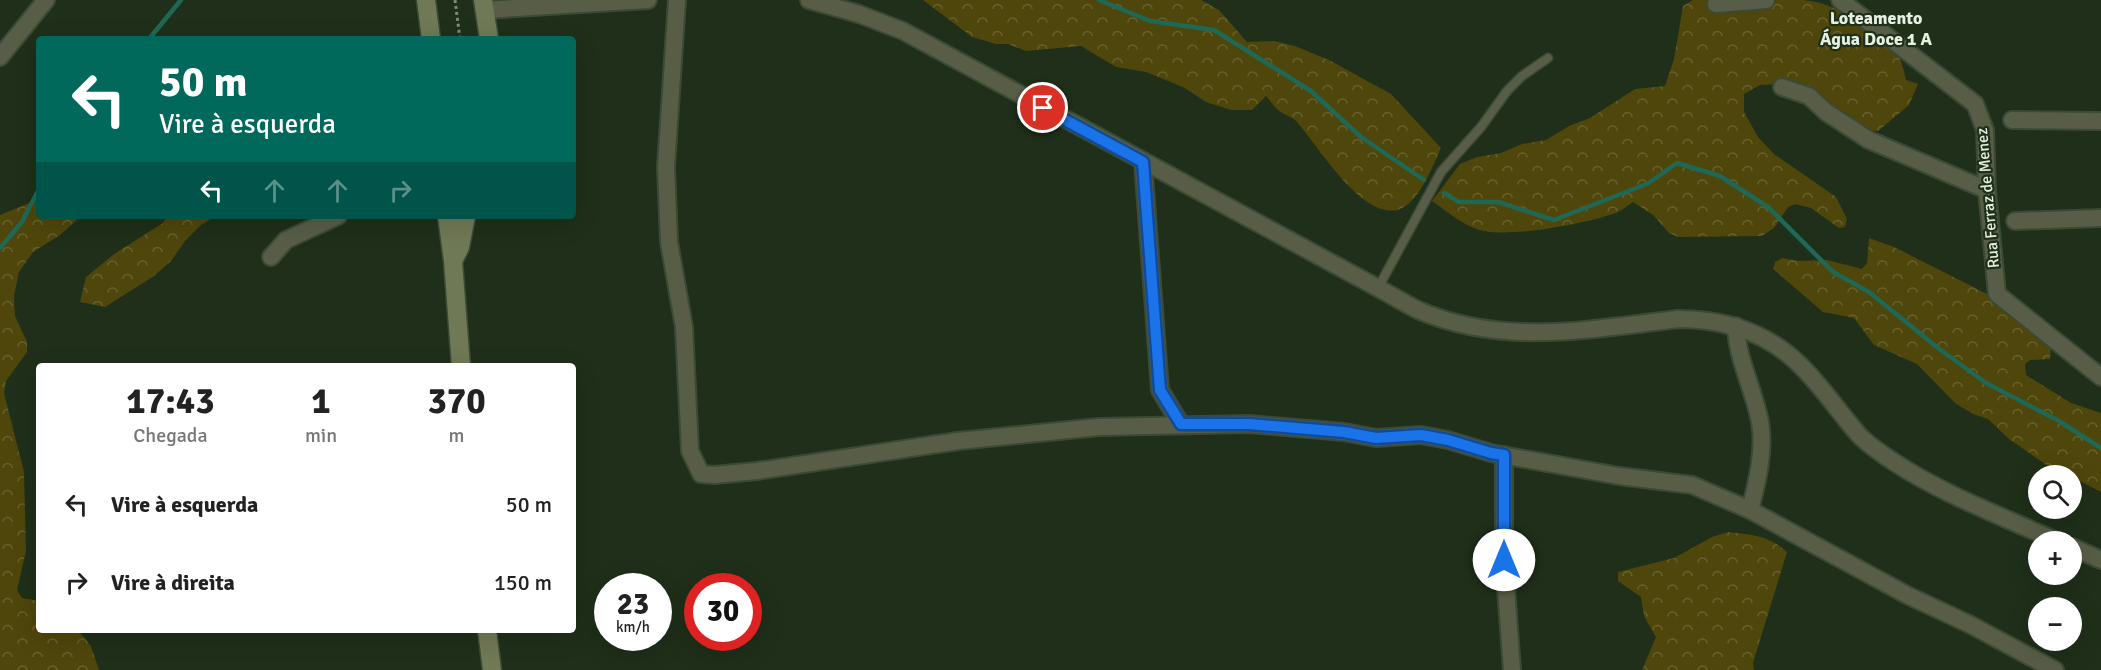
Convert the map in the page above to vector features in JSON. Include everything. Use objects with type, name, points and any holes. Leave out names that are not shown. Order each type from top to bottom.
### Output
[{"type":"main road","points":[[426,0],[431,36]]},
{"type":"main road","points":[[484,5],[489,36]]},
{"type":"main road","points":[[447,219],[461,363]]},
{"type":"main road","points":[[453,261],[460,246],[465,219]]},
{"type":"main road","points":[[487,633],[492,670]]},
{"type":"street","points":[[0,57],[46,0]]},
{"type":"street","points":[[484,5],[648,0]]},
{"type":"street","points":[[677,0],[666,167],[669,242],[684,327],[690,451],[701,474],[757,471],[958,441],[1099,427],[1249,424],[1344,432],[1376,438],[1421,435],[1448,440],[1491,453],[1619,476],[1692,485],[1750,510],[1907,595],[1971,625],[2055,670]]},
{"type":"street","points":[[809,0],[859,14],[903,32],[1418,310],[1468,325],[1502,332],[1551,333],[1678,319],[1698,319],[1737,326],[1786,353],[1813,379],[1860,436],[1895,463],[1939,487],[2035,531]]},
{"type":"street","points":[[1716,4],[1766,0]]},
{"type":"street","name":"Rua Ferraz de Menez","points":[[1840,0],[1975,104],[1985,130],[1987,190],[1997,294],[2101,377]]},
{"type":"street","points":[[1782,87],[1809,96],[1826,112],[1869,140],[1987,190]]},
{"type":"street","points":[[2012,120],[2101,121]]},
{"type":"street","points":[[1143,162],[1160,390],[1181,424]]},
{"type":"street","points":[[2015,220],[2101,218]]},
{"type":"street","points":[[271,257],[286,240],[332,219]]},
{"type":"street","points":[[1737,326],[1737,345],[1760,423],[1760,472],[1750,510]]},
{"type":"street","points":[[1504,455],[1504,560],[1512,670]]},
{"type":"street","points":[[2082,551],[2101,560]]},
{"type":"lane","points":[[1378,288],[1441,172],[1481,127],[1507,91],[1522,76],[1548,58]]},
{"type":"path","points":[[455,0],[460,36]]},
{"type":"green space","points":[[923,0],[1201,0],[1219,10],[1247,42],[1274,41],[1295,46],[1329,60],[1391,94],[1441,148],[1424,184],[1412,201],[1397,210],[1383,210],[1355,192],[1341,178],[1297,122],[1278,110],[1266,96],[1252,110],[1231,110],[1206,102],[1183,87],[1146,72],[1116,67],[1081,46],[1026,51],[1008,44],[996,44],[972,37]]},
{"type":"green space","points":[[1693,0],[1803,0],[1842,11],[1879,35],[1899,57],[1906,80],[1918,84],[1909,105],[1878,131],[1859,129],[1811,91],[1796,83],[1760,85],[1744,94],[1744,112],[1758,137],[1774,154],[1836,197],[1847,219],[1845,227],[1839,228],[1811,208],[1795,204],[1788,207],[1774,228],[1762,236],[1678,237],[1669,233],[1653,215],[1633,202],[1616,213],[1584,222],[1531,231],[1497,232],[1471,227],[1432,201],[1460,164],[1477,157],[1501,153],[1522,144],[1546,140],[1569,126],[1590,118],[1635,89],[1665,86],[1674,59],[1683,6]]},
{"type":"green space","points":[[36,200],[36,219],[78,219],[60,235],[33,252],[19,272],[14,296],[15,316],[27,342],[27,352],[6,381],[4,393],[24,472],[26,551],[17,590],[22,598],[36,600],[36,633],[80,633],[91,646],[99,670],[0,670],[0,215]]},
{"type":"green space","points":[[165,219],[211,219],[201,225],[185,241],[171,261],[154,276],[105,307],[80,302],[86,277],[114,254],[163,223]]},
{"type":"green space","points":[[1869,238],[1894,247],[1987,294],[1995,295],[2051,346],[2050,359],[2030,360],[2025,364],[2026,375],[2071,403],[2101,413],[2101,492],[2082,482],[2082,465],[2047,465],[2009,439],[1988,419],[1973,414],[1955,403],[1917,364],[1874,345],[1854,318],[1823,312],[1773,269],[1775,262],[1782,258],[1799,261],[1827,260],[1862,269],[1867,263]]},
{"type":"green space","points":[[1728,532],[1767,539],[1787,552],[1753,663],[1754,670],[1642,670],[1656,637],[1644,616],[1641,597],[1618,581],[1618,572],[1674,558],[1712,537]]},
{"type":"waterway","points":[[151,36],[181,0]]},
{"type":"waterway","points":[[1099,0],[1150,21],[1214,30],[1311,91],[1361,137],[1424,180]]},
{"type":"waterway","points":[[1444,193],[1459,202],[1498,202],[1554,220],[1649,183],[1677,163],[1720,176],[1768,207],[1833,272],[1869,292],[1938,348],[1986,383],[2059,421],[2101,448]]},
{"type":"waterway","points":[[0,248],[22,222],[36,195]]},
{"type":"district","name":"Loteamento Água Doce 1 A","points":[[1876,28]]},
{"type":"route","points":[[1043,108],[1143,162],[1160,390],[1181,424],[1249,424],[1344,432],[1376,438],[1421,435],[1504,455],[1504,560]]}]
